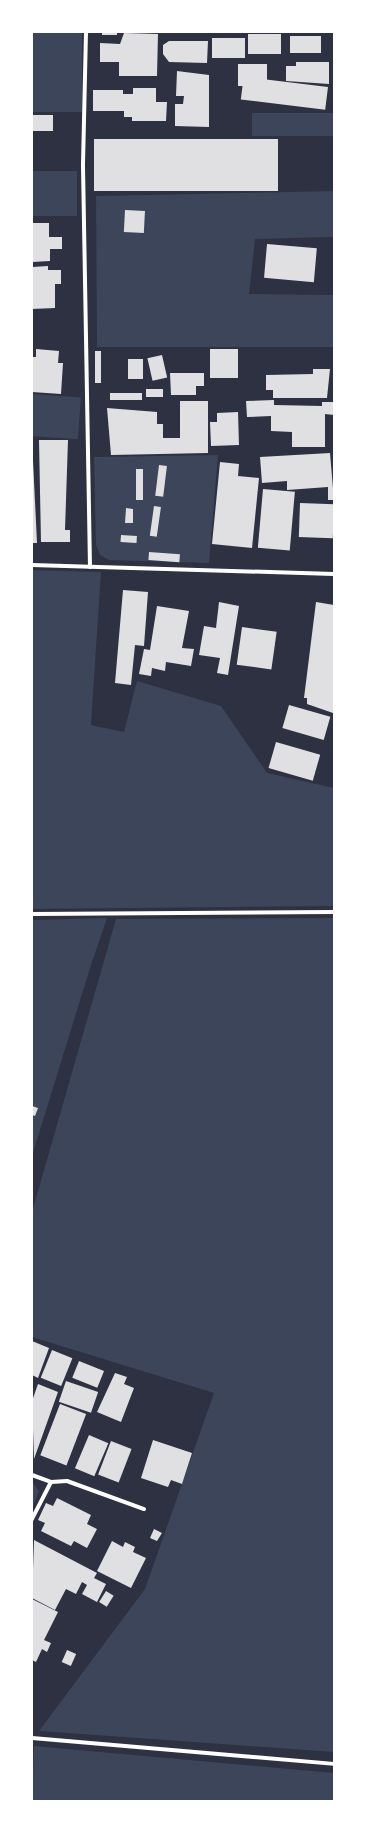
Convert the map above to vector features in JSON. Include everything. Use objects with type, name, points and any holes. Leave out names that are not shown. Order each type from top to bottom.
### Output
[{"type":"street","points":[[86,32],[83,166],[90,567]]},
{"type":"street","points":[[32,565],[334,574]]},
{"type":"street","points":[[32,914],[334,912]]},
{"type":"street","points":[[32,1475],[51,1482],[67,1481],[144,1509]]},
{"type":"street","points":[[32,1519],[51,1482]]},
{"type":"street","points":[[32,1738],[334,1764]]},
{"type":"shaded area","points":[[32,32],[82,32],[82,112],[32,112]]},
{"type":"shaded area","points":[[252,113],[334,113],[334,136],[252,136]]},
{"type":"shaded area","points":[[32,171],[77,171],[77,216],[32,216]]},
{"type":"shaded area","points":[[334,191],[334,237],[255,239],[249,294],[334,295],[334,347],[97,347],[96,196]]},
{"type":"shaded area","points":[[32,394],[81,397],[78,439],[32,436]]},
{"type":"shaded area","points":[[218,455],[209,563],[109,560],[100,555],[96,545],[94,457]]},
{"type":"shaded area","points":[[32,570],[101,572],[91,725],[124,732],[137,681],[221,706],[267,773],[334,788],[334,906],[32,909]]},
{"type":"shaded area","points":[[107,918],[91,965],[32,1156],[32,920]]},
{"type":"shaded area","points":[[334,918],[334,1752],[39,1731],[145,1589],[214,1393],[32,1337],[32,1212],[116,919]]},
{"type":"shaded area","points":[[32,1481],[39,1491],[32,1509]]},
{"type":"shaded area","points":[[34,1746],[334,1773],[334,1801],[32,1801]]},
{"type":"building","points":[[102,32],[117,32],[117,35],[102,35]]},
{"type":"building","points":[[124,33],[158,34],[157,76],[119,76],[119,62],[100,62],[100,43],[120,44]]},
{"type":"building","points":[[248,34],[281,34],[281,54],[248,54]]},
{"type":"building","points":[[290,36],[321,36],[321,53],[290,53]]},
{"type":"building","points":[[212,38],[245,38],[245,58],[212,58]]},
{"type":"building","points":[[169,41],[208,41],[207,63],[169,62],[163,54],[163,45]]},
{"type":"building","points":[[296,62],[329,62],[329,84],[286,81],[286,66],[296,66]]},
{"type":"building","points":[[238,64],[267,64],[267,86],[238,86]]},
{"type":"building","points":[[177,71],[209,75],[209,127],[175,126],[175,104],[183,104],[184,96],[176,96]]},
{"type":"building","points":[[244,77],[328,87],[325,110],[241,99]]},
{"type":"building","points":[[133,88],[156,88],[156,102],[167,102],[166,121],[132,121],[132,117],[124,117],[124,111],[93,111],[93,90],[123,90],[123,94],[133,94]]},
{"type":"building","points":[[32,115],[53,115],[53,131],[32,131]]},
{"type":"building","points":[[94,139],[278,139],[278,191],[94,191]]},
{"type":"building","points":[[125,210],[145,211],[144,233],[124,232]]},
{"type":"building","points":[[32,223],[49,223],[49,237],[62,237],[62,249],[50,249],[50,261],[32,262]]},
{"type":"building","points":[[267,244],[317,248],[314,282],[264,278]]},
{"type":"building","points":[[48,266],[48,270],[61,270],[61,284],[55,284],[55,308],[32,309],[32,267]]},
{"type":"building","points":[[36,349],[59,351],[58,363],[63,363],[61,394],[32,392],[32,357],[36,357]]},
{"type":"building","points":[[210,349],[238,349],[238,378],[210,378]]},
{"type":"building","points":[[95,351],[101,351],[101,383],[95,383]]},
{"type":"building","points":[[162,355],[167,377],[153,381],[147,358]]},
{"type":"building","points":[[128,359],[143,359],[143,379],[128,379]]},
{"type":"building","points":[[313,369],[330,369],[327,398],[273,398],[273,390],[266,390],[266,375],[313,374]]},
{"type":"building","points":[[170,373],[204,373],[204,386],[196,386],[196,395],[171,395]]},
{"type":"building","points":[[146,389],[163,389],[163,397],[146,397]]},
{"type":"building","points":[[110,393],[142,393],[142,400],[110,400]]},
{"type":"building","points":[[274,400],[274,405],[322,406],[322,402],[334,402],[334,415],[325,414],[325,447],[292,447],[292,432],[271,431],[271,416],[247,417],[246,401]]},
{"type":"building","points":[[180,401],[208,401],[208,453],[111,455],[107,408],[157,412],[157,424],[163,424],[163,438],[180,438]]},
{"type":"building","points":[[238,412],[239,445],[211,446],[210,422],[217,422],[217,413]]},
{"type":"building","points":[[32,440],[37,543],[32,543]]},
{"type":"building","points":[[39,440],[68,440],[65,530],[70,530],[70,542],[41,542]]},
{"type":"building","points":[[330,453],[334,500],[328,500],[328,487],[287,490],[287,481],[262,483],[260,457]]},
{"type":"building","points":[[220,462],[239,464],[238,476],[259,478],[252,548],[212,544]]},
{"type":"building","points":[[159,465],[167,466],[163,497],[155,496]]},
{"type":"building","points":[[136,469],[143,469],[143,500],[136,500]]},
{"type":"building","points":[[263,489],[295,492],[290,551],[258,548]]},
{"type":"building","points":[[300,503],[334,504],[333,538],[299,537]]},
{"type":"building","points":[[154,506],[161,507],[157,537],[150,536]]},
{"type":"building","points":[[126,508],[133,509],[133,523],[125,523]]},
{"type":"building","points":[[121,535],[137,536],[136,543],[121,542]]},
{"type":"building","points":[[149,552],[180,554],[179,562],[148,560]]},
{"type":"building","points":[[123,590],[148,592],[144,646],[135,645],[131,685],[115,683]]},
{"type":"building","points":[[219,602],[239,606],[228,675],[217,673],[220,658],[199,655],[204,626],[216,628]]},
{"type":"building","points":[[316,602],[334,605],[333,713],[307,704],[307,698],[304,698]]},
{"type":"building","points":[[157,606],[189,611],[182,648],[194,649],[191,666],[166,662],[165,671],[152,668],[151,676],[139,674],[144,649],[150,650]]},
{"type":"building","points":[[242,627],[277,632],[271,670],[237,665]]},
{"type":"building","points":[[289,705],[330,717],[324,740],[282,728]]},
{"type":"building","points":[[276,742],[320,755],[313,781],[269,768]]},
{"type":"building","points":[[32,1106],[38,1108],[35,1116],[32,1115]]},
{"type":"building","points":[[32,1341],[49,1348],[38,1378],[32,1375]]},
{"type":"building","points":[[52,1350],[72,1358],[61,1386],[41,1378]]},
{"type":"building","points":[[79,1361],[104,1371],[97,1388],[72,1378]]},
{"type":"building","points":[[115,1373],[127,1377],[124,1384],[134,1388],[121,1422],[97,1412]]},
{"type":"building","points":[[66,1381],[98,1392],[91,1413],[59,1402]]},
{"type":"building","points":[[38,1384],[58,1392],[34,1459],[32,1401]]},
{"type":"building","points":[[60,1404],[86,1414],[66,1465],[40,1455]]},
{"type":"building","points":[[89,1435],[108,1443],[94,1476],[75,1468]]},
{"type":"building","points":[[153,1440],[192,1453],[182,1484],[171,1480],[168,1487],[141,1478]]},
{"type":"building","points":[[111,1441],[132,1449],[119,1482],[98,1475]]},
{"type":"building","points":[[57,1498],[91,1515],[87,1524],[97,1529],[87,1548],[74,1541],[71,1546],[41,1531],[45,1523],[38,1520],[46,1503],[53,1506]]},
{"type":"building","points":[[154,1529],[162,1533],[157,1541],[150,1538]]},
{"type":"building","points":[[34,1540],[97,1573],[94,1578],[106,1584],[97,1602],[82,1594],[87,1585],[82,1582],[76,1594],[66,1589],[55,1610],[32,1598]]},
{"type":"building","points":[[112,1541],[123,1547],[125,1542],[135,1547],[133,1552],[146,1558],[131,1588],[97,1571]]},
{"type":"building","points":[[106,1591],[114,1596],[107,1607],[99,1602]]},
{"type":"building","points":[[32,1599],[58,1612],[44,1640],[51,1643],[47,1652],[42,1649],[36,1662],[32,1660]]},
{"type":"building","points":[[67,1650],[76,1654],[71,1666],[62,1662]]}]
